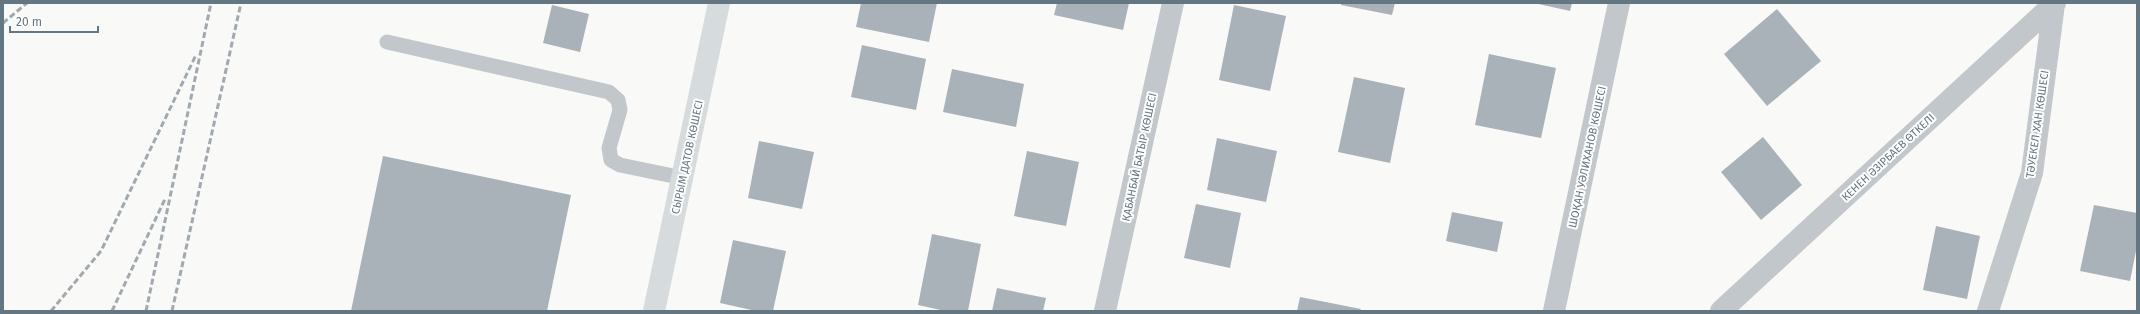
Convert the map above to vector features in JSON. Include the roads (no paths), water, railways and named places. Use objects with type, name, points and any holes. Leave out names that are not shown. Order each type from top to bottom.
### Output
[{"type":"main road","name":"СЫРЫМ ДАТОВ КӨШЕСІ","points":[[654,311],[719,3]]},
{"type":"street","name":"ҚАБАНБАЙ БАТЫР КӨШЕСІ","points":[[1105,311],[1173,3]]},
{"type":"street","name":"ШОҚАН УӘЛИХАНОВ КӨШЕСІ","points":[[1554,311],[1619,3]]},
{"type":"street","name":"КЕНЕН ӘЗІРБАЕВ ӨТКЕЛІ","points":[[1721,311],[2055,4]]},
{"type":"street","name":"ТӘУЕКЕЛ ХАН КӨШЕСІ","points":[[1988,311],[2032,173],[2055,4]]},
{"type":"lane","points":[[387,42],[609,92],[618,100],[620,110],[609,148],[611,160],[620,165],[683,178]]},
{"type":"railway","points":[[3,23],[27,3]]},
{"type":"railway","points":[[146,311],[211,3]]},
{"type":"railway","points":[[172,311],[241,3]]},
{"type":"railway","points":[[51,311],[101,251],[196,55]]},
{"type":"railway","points":[[112,311],[165,199]]}]
